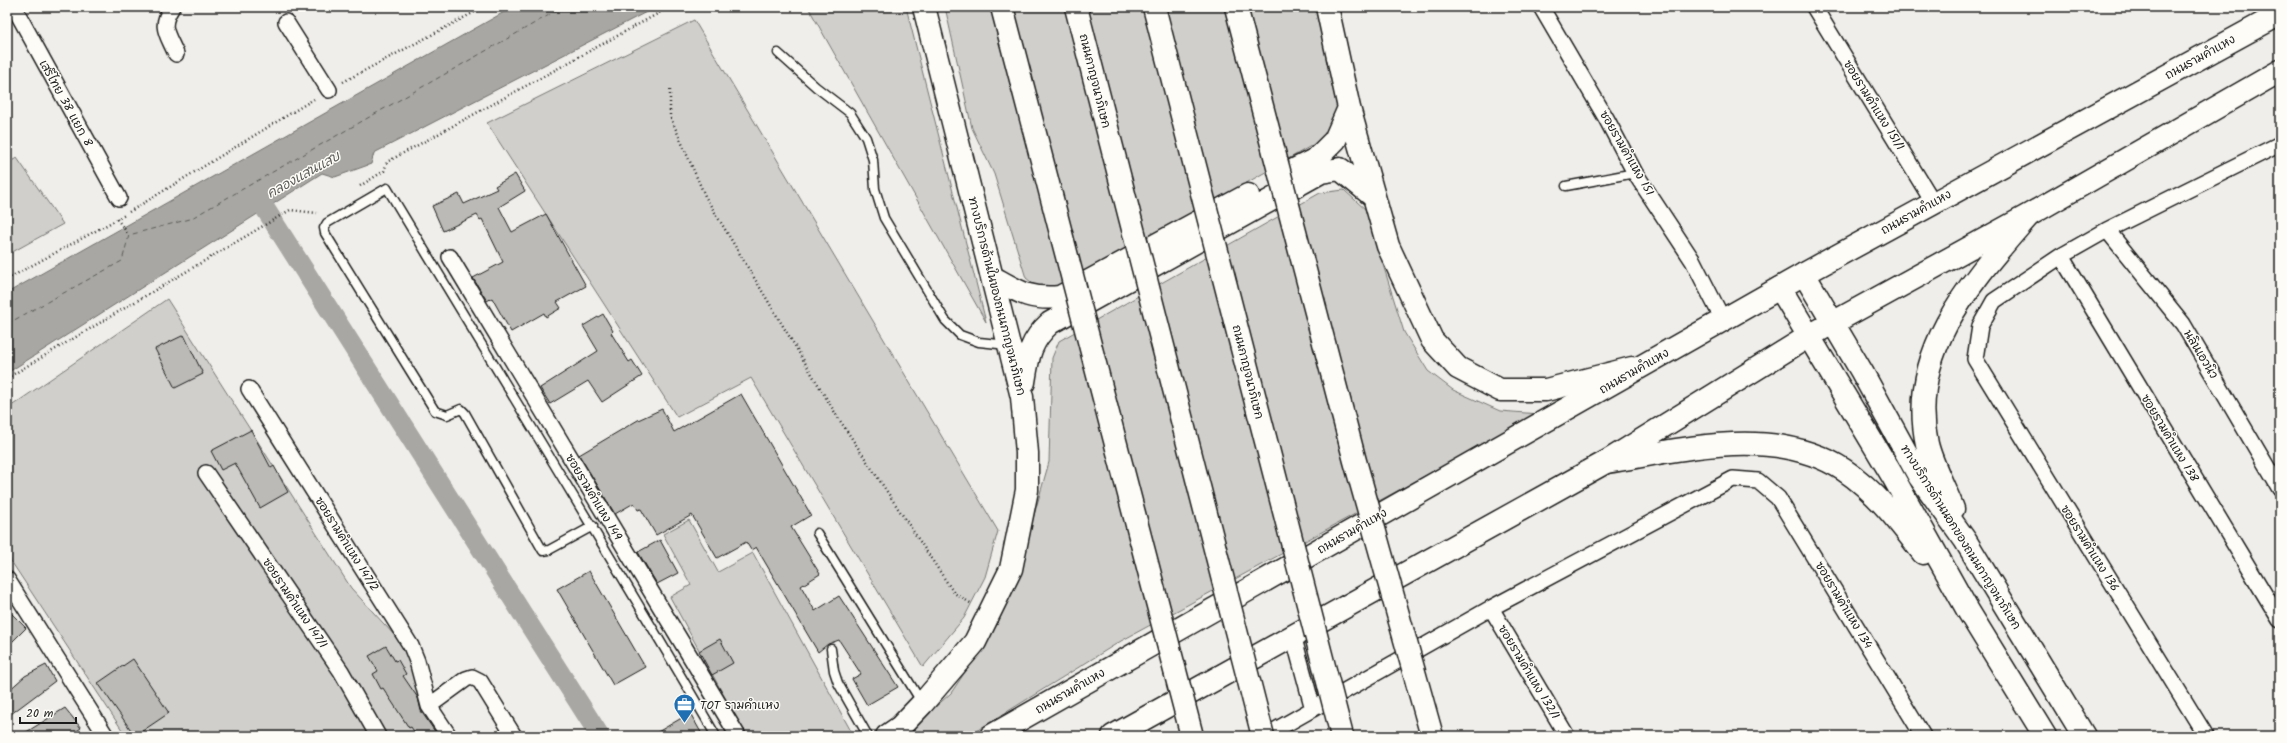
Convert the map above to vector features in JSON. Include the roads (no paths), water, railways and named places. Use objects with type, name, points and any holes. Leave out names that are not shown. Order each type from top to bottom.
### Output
[{"type":"main road","name":"ทางบริการด้านในของถนนกาญจนาภิเษก","points":[[887,736],[900,727],[922,704],[975,642],[1011,569],[1027,490],[1027,453],[1022,397],[994,278],[924,7]]},
{"type":"main road","points":[[1002,7],[1192,736]]},
{"type":"main road","name":"ถนนกาญจนาภิเษก","points":[[1076,7],[1264,736]]},
{"type":"main road","name":"ถนนกาญจนาภิเษก","points":[[1154,7],[1342,736]]},
{"type":"main road","points":[[1236,7],[1355,461],[1432,736]]},
{"type":"main road","points":[[1327,7],[1349,108],[1388,246],[1432,340],[1458,368],[1500,390],[1546,390],[1645,365]]},
{"type":"main road","name":"ถนนรามคำแหง","points":[[991,736],[1804,274],[2280,14]]},
{"type":"main road","points":[[1113,736],[1606,462],[1809,336],[2029,215],[2280,71]]},
{"type":"main road","points":[[994,278],[1023,294],[1042,299],[1060,297],[1316,159],[1335,140],[1349,108]]},
{"type":"main road","points":[[1022,397],[1028,355],[1038,334],[1050,323],[1321,172],[1340,169],[1373,196]]},
{"type":"main road","points":[[1965,540],[1927,444],[1924,414],[1926,386],[1943,330],[1958,301],[1978,274],[2029,215]]},
{"type":"main road","name":"ทางบริการด้านนอกของถนนกาญจนาภิเษก","points":[[1804,274],[1919,476],[1965,540],[2084,736]]},
{"type":"main road","points":[[1780,288],[1892,475],[1967,610],[2045,736]]},
{"type":"main road","points":[[1606,462],[1741,444],[1779,446],[1816,457],[1843,470],[1867,488],[1897,520],[1967,610]]},
{"type":"street","name":"เสรีไทย 38 แยก 8","points":[[14,7],[119,198]]},
{"type":"street","points":[[172,7],[165,18],[164,24],[176,54]]},
{"type":"street","name":"ซอยรามคำแหง 151","points":[[1541,7],[1606,118],[1635,173],[1690,256],[1723,320]]},
{"type":"street","name":"ซอยรามคำแหง 151/1","points":[[1814,7],[1934,202]]},
{"type":"street","points":[[286,22],[329,90]]},
{"type":"street","points":[[2061,256],[2107,230],[2280,144]]},
{"type":"street","name":"นลินเอวนิว","points":[[2107,230],[2183,324],[2280,490]]},
{"type":"street","name":"ซอยรามคำแหง 136","points":[[2061,256],[1994,301],[1980,326],[1975,359],[2206,736]]},
{"type":"street","name":"ซอยรามคำแหง 138","points":[[2061,256],[2280,620]]},
{"type":"street","name":"ซอยรามคำแหง 149","points":[[450,257],[738,736]]},
{"type":"street","name":"ซอยรามคำแหง 147/2","points":[[249,389],[411,646],[417,661],[429,706],[449,736]]},
{"type":"street","name":"ซอยรามคำแหง 147/1","points":[[206,473],[340,670],[378,736]]},
{"type":"street","name":"ซอยรามคำแหง 134","points":[[1491,608],[1733,479],[1758,481],[1778,498],[1923,736]]},
{"type":"street","points":[[7,579],[106,736]]},
{"type":"street","points":[[1264,736],[1491,608]]},
{"type":"street","name":"ซอยรามคำแหง 132/1","points":[[1491,608],[1567,736]]},
{"type":"street","points":[[1294,635],[1313,709]]},
{"type":"street","points":[[429,706],[466,679],[472,677],[480,681],[514,736]]},
{"type":"lane","points":[[778,53],[816,87],[850,113],[866,138],[873,160],[875,189],[884,218],[945,320],[960,335],[979,342],[1011,346]]},
{"type":"lane","points":[[1566,186],[1635,173]]},
{"type":"lane","points":[[593,526],[549,550],[543,551],[465,413],[461,409],[447,415],[435,411],[325,233],[324,228],[327,223],[388,188],[499,375],[593,526],[716,736]]},
{"type":"lane","points":[[817,533],[922,704]]},
{"type":"lane","points":[[831,649],[834,671],[838,683],[868,736]]},
{"type":"water","name":"คลองแสนแสบ","points":[[513,7],[656,7],[374,153],[371,164],[335,177],[322,173],[7,373],[7,293]]},
{"type":"waterway","points":[[259,199],[600,736]]},
{"type":"place","name":"TOT รามคำแหง","points":[[684,724]]}]
